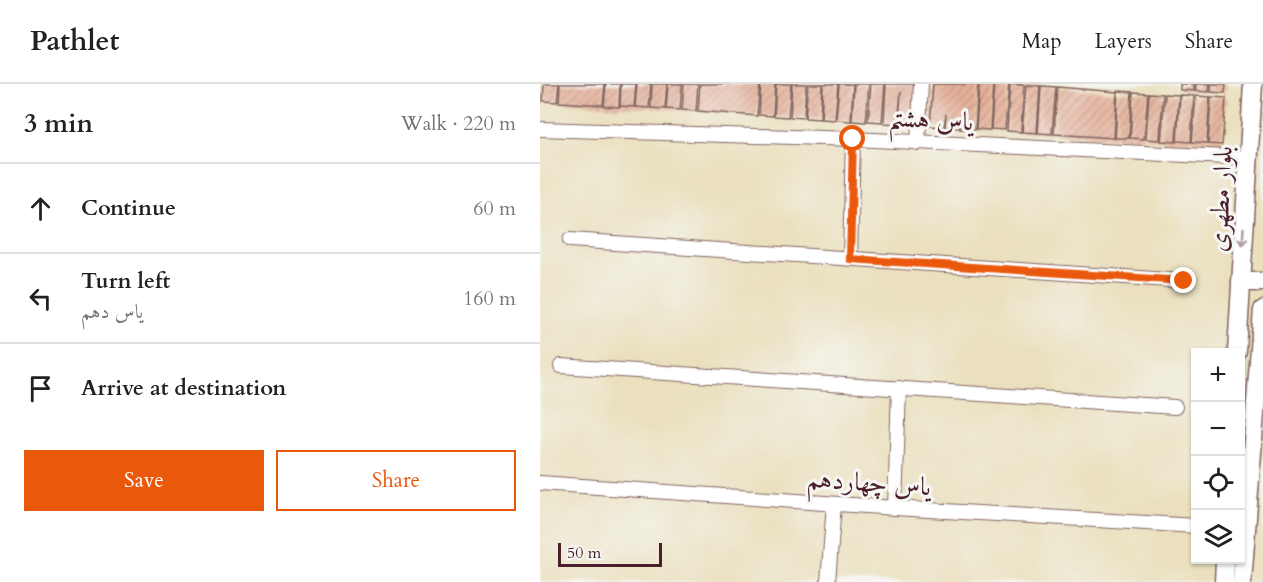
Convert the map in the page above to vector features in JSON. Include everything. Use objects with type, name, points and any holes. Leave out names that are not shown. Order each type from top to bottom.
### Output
[{"type":"main road","name":"بلوار مطهری","points":[[1237,348],[1253,84]]},
{"type":"main road","points":[[1241,282],[1263,282]]},
{"type":"main road","points":[[1242,582],[1263,310]]},
{"type":"main road","points":[[1224,582],[1225,564]]},
{"type":"street","points":[[918,143],[921,84]]},
{"type":"street","name":"یاس هشتم","points":[[540,129],[853,139],[1248,158]]},
{"type":"street","points":[[850,259],[853,139]]},
{"type":"street","points":[[570,240],[1184,281]]},
{"type":"street","points":[[561,366],[1175,406]]},
{"type":"street","points":[[896,508],[899,388]]},
{"type":"street","name":"یاس چهاردهم","points":[[540,483],[1191,526]]},
{"type":"street","points":[[828,582],[834,504]]},
{"type":"building","points":[[544,84],[559,84],[557,102],[543,101]]},
{"type":"building","points":[[560,84],[605,84],[603,105],[559,102]]},
{"type":"building","points":[[606,84],[620,84],[619,107],[604,106]]},
{"type":"building","points":[[621,84],[636,84],[634,107],[620,106]]},
{"type":"building","points":[[637,84],[651,84],[649,108],[635,107]]},
{"type":"building","points":[[652,84],[667,84],[665,109],[651,108]]},
{"type":"building","points":[[668,84],[682,84],[680,110],[666,109]]},
{"type":"building","points":[[684,84],[698,84],[696,111],[682,110]]},
{"type":"building","points":[[700,84],[760,84],[757,116],[698,111]]},
{"type":"building","points":[[761,84],[775,84],[773,116],[759,115]]},
{"type":"building","points":[[776,84],[791,84],[788,117],[774,116]]},
{"type":"building","points":[[792,84],[806,84],[804,118],[790,117]]},
{"type":"building","points":[[808,84],[822,84],[820,119],[805,118]]},
{"type":"building","points":[[823,84],[838,84],[835,120],[821,119]]},
{"type":"building","points":[[839,84],[853,84],[851,121],[836,120]]},
{"type":"building","points":[[854,84],[869,84],[866,122],[852,121]]},
{"type":"building","points":[[871,84],[885,84],[882,122],[868,121]]},
{"type":"building","points":[[886,84],[916,84],[913,125],[899,124],[901,92],[898,124],[884,123]]},
{"type":"building","points":[[933,84],[978,84],[975,130],[960,129],[961,115],[959,128],[945,127],[946,114],[944,127],[930,126]]},
{"type":"building","points":[[979,84],[993,84],[990,130],[976,129]]},
{"type":"building","points":[[994,84],[1009,84],[1005,130],[991,129]]},
{"type":"building","points":[[1010,84],[1024,85],[1021,132],[1007,131]]},
{"type":"building","points":[[1180,84],[1194,84],[1194,91],[1180,90]]},
{"type":"building","points":[[1196,84],[1210,84],[1209,92],[1195,91]]},
{"type":"building","points":[[1211,84],[1226,84],[1225,93],[1211,92]]},
{"type":"building","points":[[1026,85],[1040,86],[1037,133],[1022,132]]},
{"type":"building","points":[[1041,86],[1056,87],[1052,134],[1038,133]]},
{"type":"building","points":[[1057,87],[1117,92],[1114,138],[1054,134]]},
{"type":"building","points":[[1118,91],[1132,92],[1129,138],[1115,138]]},
{"type":"building","points":[[1133,92],[1148,93],[1144,139],[1130,138]]},
{"type":"building","points":[[1149,93],[1163,94],[1160,140],[1146,139]]},
{"type":"building","points":[[1165,94],[1179,95],[1176,142],[1161,141]]},
{"type":"building","points":[[1180,95],[1194,96],[1191,142],[1177,141]]},
{"type":"building","points":[[1196,96],[1210,97],[1207,143],[1192,142]]},
{"type":"building","points":[[1211,97],[1226,98],[1222,145],[1208,144]]},
{"type":"route","points":[[853,139],[850,259],[1184,281]]}]
